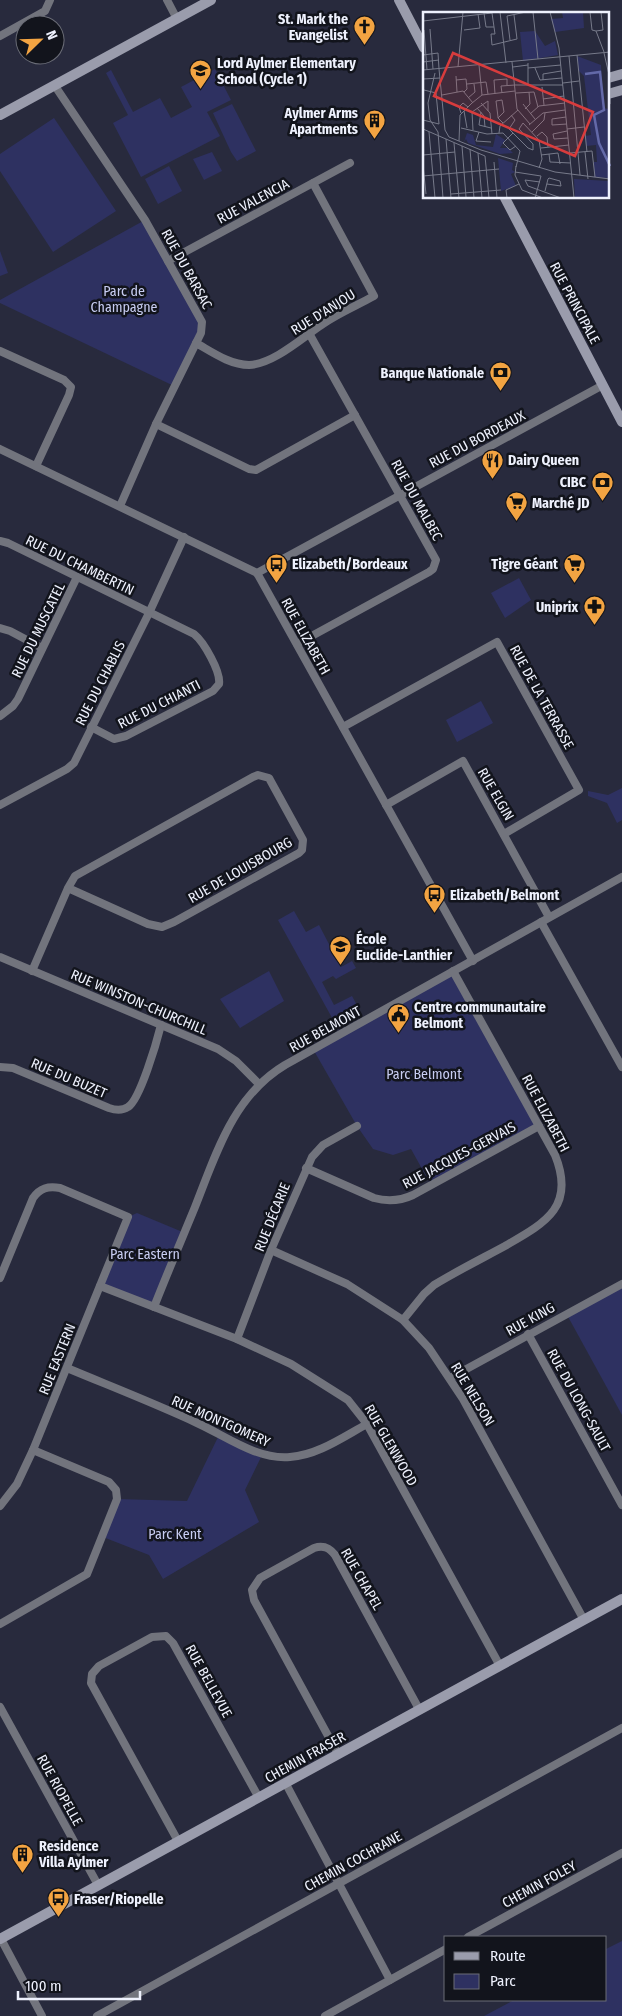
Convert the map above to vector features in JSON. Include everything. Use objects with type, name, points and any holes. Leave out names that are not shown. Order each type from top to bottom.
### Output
[{"type":"street","points":[[0,36],[45,11],[50,0]]},
{"type":"street","points":[[167,0],[177,18]]},
{"type":"street","points":[[0,115],[211,0]]},
{"type":"street","points":[[399,0],[423,46]]},
{"type":"street","name":"RUE DU BARSAC","points":[[56,86],[145,220],[202,322],[201,333],[156,424],[120,506]]},
{"type":"street","name":"RUE VALENCIA","points":[[168,261],[350,163]]},
{"type":"street","name":"RUE D'ANJOU","points":[[196,344],[224,358],[241,364],[250,364],[268,359],[310,335],[319,326],[374,296],[313,183]]},
{"type":"street","name":"RUE PRINCIPALE","points":[[505,199],[622,422]]},
{"type":"street","points":[[510,199],[518,224]]},
{"type":"street","name":"RUE DU MALBEC","points":[[297,644],[433,569],[436,565],[434,555],[310,335]]},
{"type":"street","points":[[0,351],[64,380],[71,387],[36,466]]},
{"type":"street","name":"RUE DU BORDEAUX","points":[[257,572],[603,385]]},
{"type":"street","points":[[156,424],[249,470],[256,470],[355,415]]},
{"type":"street","points":[[0,449],[257,572]]},
{"type":"street","name":"RUE DU CHABLIS","points":[[0,805],[74,763],[149,613],[184,537]]},
{"type":"street","name":"RUE DU CHAMBERTIN","points":[[0,541],[77,576],[149,613]]},
{"type":"street","name":"RUE ELIZABETH","points":[[257,572],[473,960]]},
{"type":"street","name":"RUE DU MUSCATEL","points":[[0,716],[14,706],[18,699],[77,576]]},
{"type":"street","name":"RUE DU CHIANTI","points":[[91,728],[120,739],[213,691],[219,684],[219,675],[198,637],[149,613]]},
{"type":"street","points":[[0,628],[10,631],[42,648]]},
{"type":"street","name":"RUE DE LA TERRASSE","points":[[343,727],[497,642],[579,790],[504,834]]},
{"type":"street","name":"RUE ELGIN","points":[[386,804],[462,761],[549,917]]},
{"type":"street","name":"RUE DE LOUISBOURG","points":[[32,971],[68,888],[75,876],[258,775],[269,778],[303,840],[302,850],[299,853],[162,927],[148,924],[68,888]]},
{"type":"street","name":"RUE BELMONT","points":[[154,1307],[224,1136],[236,1112],[259,1084],[285,1065],[622,877]]},
{"type":"street","points":[[541,922],[622,1067]]},
{"type":"street","name":"RUE WINSTON-CHURCHILL","points":[[0,958],[187,1034],[228,1054],[259,1084]]},
{"type":"street","name":"RUE ELIZABETH","points":[[404,1320],[424,1294],[434,1285],[538,1227],[554,1211],[562,1190],[561,1173],[555,1155],[453,972]]},
{"type":"street","name":"RUE DU BUZET","points":[[0,1067],[13,1068],[109,1108],[123,1109],[129,1107],[137,1096],[161,1025]]},
{"type":"street","name":"RUE DÉCARIE","points":[[237,1340],[271,1250],[306,1168],[319,1148],[357,1126]]},
{"type":"street","name":"RUE JACQUES-GERVAIS","points":[[306,1168],[374,1198],[399,1200],[413,1195],[539,1126]]},
{"type":"street","name":"RUE EASTERN","points":[[0,1278],[33,1198],[44,1188],[60,1188],[128,1217],[33,1450],[17,1484],[0,1506]]},
{"type":"street","name":"RUE NELSON","points":[[271,1250],[341,1281],[404,1320],[424,1341],[450,1378],[584,1620]]},
{"type":"street","name":"RUE KING","points":[[450,1378],[622,1284]]},
{"type":"street","name":"RUE GLENWOOD","points":[[100,1286],[237,1340],[299,1368],[340,1394],[355,1407],[367,1424],[500,1666]]},
{"type":"street","name":"RUE DU LONG-SAULT","points":[[528,1334],[622,1505]]},
{"type":"street","name":"RUE MONTGOMERY","points":[[67,1368],[198,1424],[247,1448],[272,1456],[290,1457],[309,1453],[367,1424]]},
{"type":"street","points":[[0,1624],[87,1574],[118,1499],[116,1490],[109,1482],[33,1450]]},
{"type":"street","name":"RUE CHAPEL","points":[[338,1754],[253,1594],[252,1590],[256,1581],[276,1569],[314,1548],[319,1546],[328,1548],[335,1555],[419,1709]]},
{"type":"street","name":"CHEMIN FRASER","points":[[0,1939],[622,1599]]},
{"type":"street","name":"RUE BELLEVUE","points":[[178,1841],[91,1683],[92,1674],[99,1666],[152,1636],[166,1636],[173,1643],[259,1798]]},
{"type":"street","name":"RUE RIOPELLE","points":[[0,1708],[98,1885]]},
{"type":"street","name":"CHEMIN COCHRANE","points":[[97,2016],[622,1728]]},
{"type":"street","points":[[286,1784],[390,1980]]},
{"type":"street","name":"CHEMIN FOLEY","points":[[470,1936],[622,1853]]},
{"type":"street","points":[[0,1939],[42,2016]]},
{"type":"street","points":[[325,2016],[444,1950]]},
{"type":"green space","points":[[215,69],[231,100],[207,112],[220,136],[141,177],[113,123],[128,115],[106,73],[111,70],[133,112],[160,98],[171,118],[192,107],[181,87]]},
{"type":"green space","points":[[232,104],[256,151],[237,161],[213,113]]},
{"type":"green space","points":[[54,118],[116,211],[53,252],[0,171],[0,154]]},
{"type":"green space","points":[[212,152],[222,171],[204,180],[193,159]]},
{"type":"green space","points":[[169,166],[182,191],[158,204],[145,179]]},
{"type":"green space","name":"Parc de Champagne","points":[[145,220],[202,322],[174,386],[0,303],[0,300]]},
{"type":"green space","points":[[0,251],[8,273],[0,276]]},
{"type":"green space","points":[[519,578],[531,600],[505,618],[491,593]]},
{"type":"green space","points":[[481,701],[493,723],[457,742],[446,720]]},
{"type":"green space","points":[[622,788],[622,820],[617,823],[607,803],[588,796],[588,791],[608,795]]},
{"type":"green space","points":[[294,911],[306,932],[319,925],[341,967],[352,961],[356,968],[336,979],[333,976],[322,982],[334,1005],[352,996],[360,1011],[336,1025],[278,920]]},
{"type":"green space","points":[[341,938],[350,954],[340,959],[331,943]]},
{"type":"green space","points":[[269,971],[284,1001],[240,1028],[220,999]]},
{"type":"green space","name":"Parc Belmont","points":[[453,971],[539,1126],[431,1185],[411,1149],[393,1155],[373,1149],[357,1126],[313,1049]]},
{"type":"green space","name":"Parc Eastern","points":[[137,1213],[185,1233],[154,1307],[100,1286],[128,1217]]},
{"type":"green space","points":[[622,1284],[622,1415],[566,1313]]},
{"type":"green space","name":"Parc Kent","points":[[219,1435],[263,1453],[245,1490],[259,1522],[163,1579],[149,1555],[103,1537],[117,1499],[187,1501]]},
{"type":"green space","points":[[622,1941],[622,2016],[484,2016],[512,2001],[607,2001],[607,1948]]},
{"type":"place","name":"St. Mark the Evangelist","points":[[364,46]]},
{"type":"place","name":"Lord Aylmer Elementary School (Cycle 1)","points":[[201,90]]},
{"type":"place","name":"Aylmer Arms Apartments","points":[[374,140]]},
{"type":"place","name":"Banque Nationale","points":[[500,392]]},
{"type":"place","name":"Dairy Queen","points":[[492,479]]},
{"type":"place","name":"CIBC","points":[[602,501]]},
{"type":"place","name":"Marché JD","points":[[516,522]]},
{"type":"place","name":"Elizabeth/Bordeaux","points":[[276,583]]},
{"type":"place","name":"Tigre Géant","points":[[574,583]]},
{"type":"place","name":"Uniprix","points":[[594,626]]},
{"type":"place","name":"Elizabeth/Belmont","points":[[434,914]]},
{"type":"place","name":"École Euclide-Lanthier","points":[[340,966]]},
{"type":"place","name":"Centre communautaire Belmont","points":[[398,1034]]},
{"type":"place","name":"Residence Villa Aylmer","points":[[23,1873]]},
{"type":"place","name":"Fraser/Riopelle","points":[[58,1918]]}]
